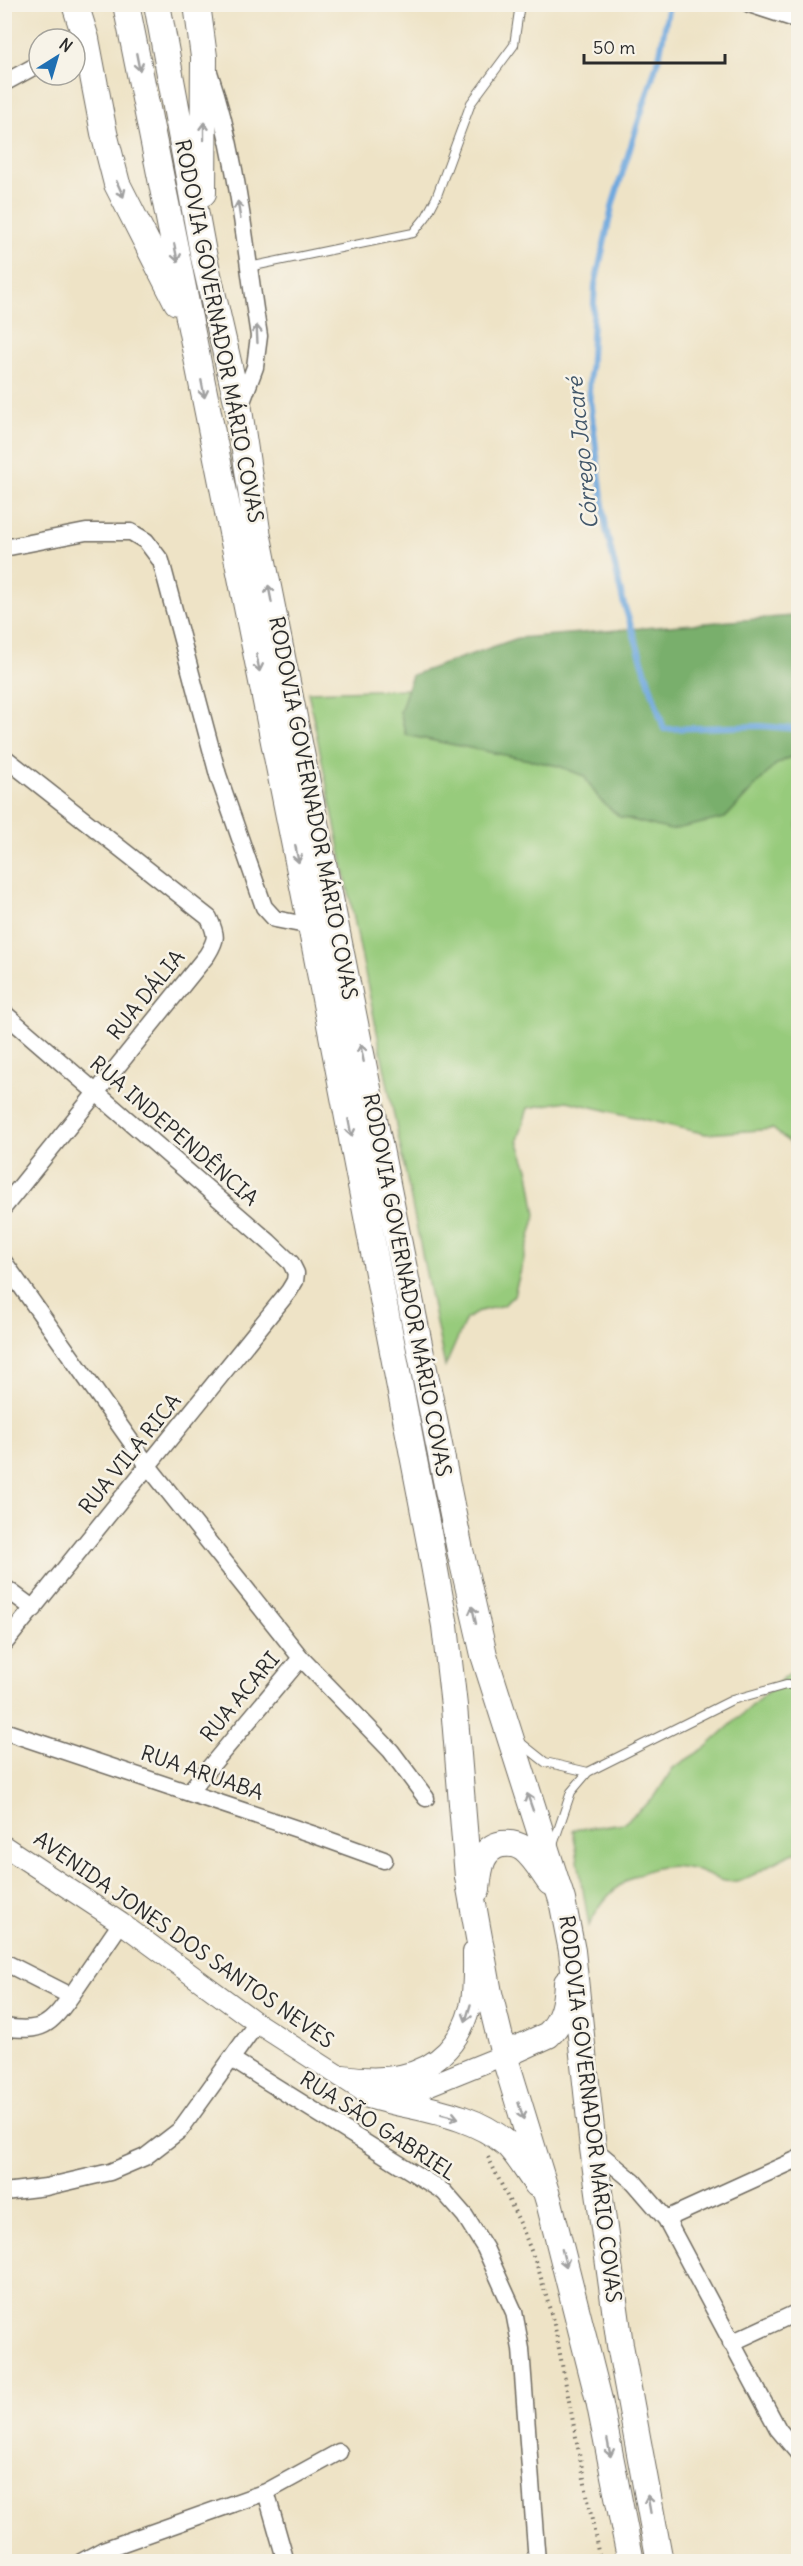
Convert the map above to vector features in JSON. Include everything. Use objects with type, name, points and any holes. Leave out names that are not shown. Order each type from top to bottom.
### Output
[{"type":"main road","points":[[75,4],[79,27]]},
{"type":"main road","name":"RODOVIA GOVERNADOR MÁRIO COVAS","points":[[126,4],[311,926],[445,1626],[474,1913],[489,1994],[504,2055],[549,2202],[599,2400],[631,2562]]},
{"type":"main road","name":"RODOVIA GOVERNADOR MÁRIO COVAS","points":[[157,4],[203,253],[239,410],[258,537],[459,1550],[484,1655],[562,1900],[572,1951],[593,2148],[620,2345],[660,2562]]},
{"type":"main road","points":[[197,4],[204,57],[203,253]]},
{"type":"main road","points":[[87,66],[117,184],[192,332]]},
{"type":"main road","points":[[474,1913],[482,1860],[486,1852],[499,1845],[513,1843],[524,1849],[535,1859],[562,1900]]},
{"type":"main road","points":[[504,2055],[549,2035],[556,2025],[565,2004],[572,1951]]},
{"type":"main road","points":[[369,2095],[461,2118],[484,2128],[507,2144],[549,2202]]},
{"type":"street","points":[[749,4],[798,20]]},
{"type":"street","points":[[204,57],[220,102],[230,145],[259,336],[255,367],[239,410]]},
{"type":"street","points":[[4,83],[27,71]]},
{"type":"street","points":[[4,548],[86,532],[131,532],[146,541],[161,561],[218,775],[264,907],[275,919],[311,926]]},
{"type":"street","name":"RUA DÁLIA","points":[[4,757],[209,918],[216,932],[215,942],[207,955],[4,1207]]},
{"type":"street","name":"RUA INDEPENDÊNCIA","points":[[4,1013],[291,1263],[296,1273],[295,1281],[289,1291]]},
{"type":"street","points":[[4,1262],[149,1467],[301,1658],[391,1751],[426,1798]]},
{"type":"street","name":"RUA VILA RICA","points":[[4,1644],[289,1291]]},
{"type":"street","points":[[4,1587],[34,1609]]},
{"type":"street","name":"RUA ACARI","points":[[189,1792],[301,1658]]},
{"type":"street","name":"RUA ARUABA","points":[[4,1731],[384,1860]]},
{"type":"street","name":"AVENIDA JONES DOS SANTOS NEVES","points":[[4,1846],[121,1923],[257,2023],[369,2095]]},
{"type":"street","name":"AVENIDA JONES DOS SANTOS NEVES","points":[[335,2074],[372,2079],[410,2074],[426,2067],[451,2046],[463,2027],[470,2006],[473,1987],[474,1913]]},
{"type":"street","points":[[4,2027],[37,2028],[53,2020],[121,1923]]},
{"type":"street","points":[[4,1962],[71,1996]]},
{"type":"street","points":[[4,2192],[46,2187],[110,2172],[145,2157],[180,2130],[233,2060],[257,2023]]},
{"type":"street","points":[[369,2095],[420,2089],[504,2055]]},
{"type":"street","name":"RUA SÃO GABRIEL","points":[[233,2060],[444,2192],[465,2216],[485,2248],[514,2312],[521,2349],[537,2562]]},
{"type":"street","points":[[593,2148],[634,2182],[666,2220],[778,2429],[798,2453]]},
{"type":"street","points":[[666,2220],[798,2158]]},
{"type":"street","points":[[732,2343],[798,2312]]},
{"type":"street","points":[[81,2562],[103,2550],[266,2492],[339,2452]]},
{"type":"street","points":[[266,2492],[286,2562]]},
{"type":"lane","points":[[248,268],[412,233],[426,217],[436,198],[471,103],[514,45],[520,4]]},
{"type":"lane","points":[[549,1857],[571,1792],[588,1772],[732,1700],[786,1685],[798,1685]]},
{"type":"lane","points":[[505,1726],[525,1747],[545,1762],[588,1772]]},
{"type":"path","points":[[480,2149],[487,2156],[505,2190],[539,2271],[555,2328],[600,2562]]},
{"type":"green space","points":[[792,616],[798,618],[798,753],[775,765],[725,818],[671,830],[620,817],[600,800],[584,776],[559,766],[406,735],[400,712],[412,675],[518,638]]},
{"type":"green space","points":[[409,689],[400,712],[406,735],[559,766],[584,776],[600,800],[725,818],[775,765],[798,753],[798,1150],[773,1129],[706,1134],[567,1101],[528,1108],[518,1140],[529,1172],[536,1215],[514,1295],[504,1305],[480,1311],[466,1319],[445,1367],[308,692]]},
{"type":"green space","points":[[798,1671],[798,1852],[744,1879],[730,1882],[676,1866],[645,1871],[618,1887],[606,1899],[589,1926],[573,1830],[624,1823],[654,1798],[673,1768],[705,1748],[775,1685],[790,1673]]},
{"type":"waterway","name":"Córrego Jacaré","points":[[669,5],[660,53],[613,203],[595,285],[589,391],[606,529],[623,601],[664,729],[760,726],[798,729]]}]
